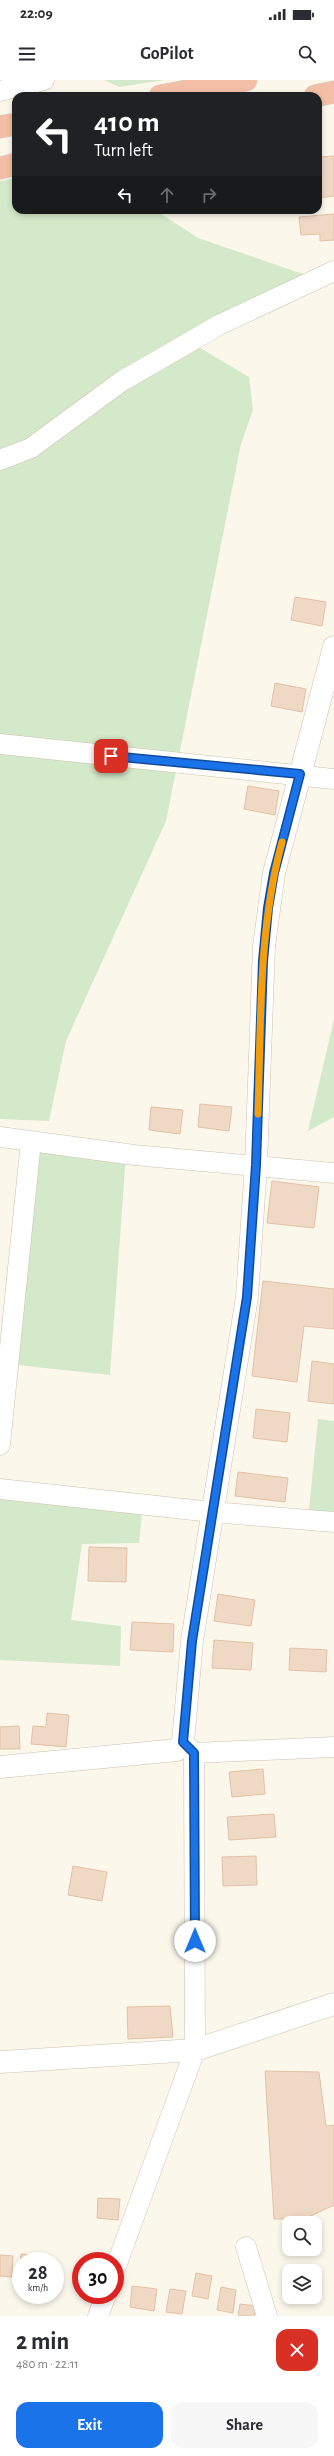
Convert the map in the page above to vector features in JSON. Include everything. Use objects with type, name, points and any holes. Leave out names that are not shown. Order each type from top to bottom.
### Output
[{"type":"highway","points":[[182,92],[246,80]]},
{"type":"highway","points":[[322,95],[334,92]]},
{"type":"highway","points":[[0,117],[12,116]]},
{"type":"highway","points":[[0,127],[12,125]]},
{"type":"highway","points":[[0,158],[12,156]]},
{"type":"highway","points":[[0,168],[12,165]]},
{"type":"street","points":[[0,91],[44,80]]},
{"type":"street","points":[[0,460],[31,448],[122,381],[219,325],[334,271]]},
{"type":"street","points":[[121,2252],[195,2050],[188,1748],[192,1641],[247,1297],[256,1165],[263,961],[268,908],[274,873],[334,647]]},
{"type":"street","points":[[0,744],[300,774],[334,779]]},
{"type":"street","points":[[0,1138],[134,1155],[334,1173]]},
{"type":"street","points":[[0,1445],[31,1141]]},
{"type":"street","points":[[0,1489],[212,1512],[334,1522]]},
{"type":"street","points":[[0,1767],[188,1748],[334,1747]]},
{"type":"street","points":[[0,2062],[195,2050],[334,2004]]},
{"type":"street","points":[[246,2247],[267,2316]]},
{"type":"street","points":[[98,2316],[103,2304]]},
{"type":"green space","points":[[104,80],[165,80],[119,87]]},
{"type":"green space","points":[[12,179],[12,214],[161,214],[198,238],[318,279],[190,342],[249,377],[253,410],[241,444],[166,821],[66,1041],[49,1121],[0,1119],[0,181]]},
{"type":"green space","points":[[334,1019],[334,1117],[308,1131]]},
{"type":"green space","points":[[31,1141],[126,1154],[110,1375],[8,1364]]},
{"type":"green space","points":[[318,1419],[334,1421],[334,1522],[308,1519]]},
{"type":"green space","points":[[0,1489],[143,1505],[139,1543],[82,1544],[71,1620],[121,1626],[120,1666],[0,1660]]},
{"type":"building","points":[[334,156],[334,196],[322,198],[322,157]]},
{"type":"building","points":[[334,214],[334,240],[320,241],[320,234],[301,235],[299,217]]},
{"type":"building","points":[[295,597],[326,602],[322,626],[291,620]]},
{"type":"building","points":[[275,683],[306,689],[302,712],[271,706]]},
{"type":"building","points":[[248,786],[279,791],[275,815],[244,809]]},
{"type":"building","points":[[200,1104],[232,1107],[229,1131],[198,1127]]},
{"type":"building","points":[[151,1107],[183,1110],[180,1134],[149,1130]]},
{"type":"building","points":[[272,1181],[319,1187],[314,1228],[267,1223]]},
{"type":"building","points":[[263,1281],[334,1289],[334,1329],[304,1326],[297,1382],[252,1376]]},
{"type":"building","points":[[312,1361],[334,1364],[334,1404],[308,1401]]},
{"type":"building","points":[[256,1409],[290,1413],[287,1442],[253,1438]]},
{"type":"building","points":[[238,1472],[288,1478],[285,1502],[235,1496]]},
{"type":"building","points":[[89,1547],[127,1548],[126,1582],[88,1581]]},
{"type":"building","points":[[218,1594],[255,1600],[251,1626],[214,1621]]},
{"type":"building","points":[[132,1622],[174,1624],[173,1652],[130,1650]]},
{"type":"building","points":[[214,1640],[253,1643],[251,1670],[212,1668]]},
{"type":"building","points":[[290,1648],[327,1650],[326,1672],[289,1670]]},
{"type":"building","points":[[47,1713],[69,1715],[66,1747],[31,1744],[33,1726],[46,1727]]},
{"type":"building","points":[[19,1726],[20,1749],[0,1749],[0,1727]]},
{"type":"building","points":[[263,1769],[265,1794],[232,1797],[229,1772]]},
{"type":"building","points":[[274,1814],[276,1837],[229,1840],[227,1817]]},
{"type":"building","points":[[256,1856],[257,1885],[223,1886],[222,1857]]},
{"type":"building","points":[[73,1866],[107,1872],[102,1901],[68,1895]]},
{"type":"building","points":[[170,2006],[173,2037],[128,2039],[127,2007]]},
{"type":"building","points":[[265,2071],[319,2072],[326,2126],[334,2125],[334,2205],[310,2216],[282,2216],[282,2219],[274,2219]]},
{"type":"building","points":[[98,2198],[120,2199],[118,2220],[97,2218]]},
{"type":"building","points":[[0,2255],[12,2256],[12,2277],[0,2276]]},
{"type":"building","points":[[196,2273],[212,2276],[208,2299],[192,2296]]},
{"type":"building","points":[[132,2286],[157,2289],[154,2311],[130,2307]]},
{"type":"building","points":[[221,2287],[236,2290],[233,2313],[217,2310]]},
{"type":"building","points":[[170,2289],[186,2291],[182,2314],[166,2312]]},
{"type":"building","points":[[240,2304],[256,2306],[254,2316],[238,2316]]},
{"type":"slow traffic","points":[[258,1114],[264,946],[274,873],[282,842]]},
{"type":"route","points":[[111,756],[300,774],[274,873],[268,908],[263,961],[256,1165],[247,1297],[192,1641],[184,1722],[183,1742],[194,1753],[195,1941]]}]
